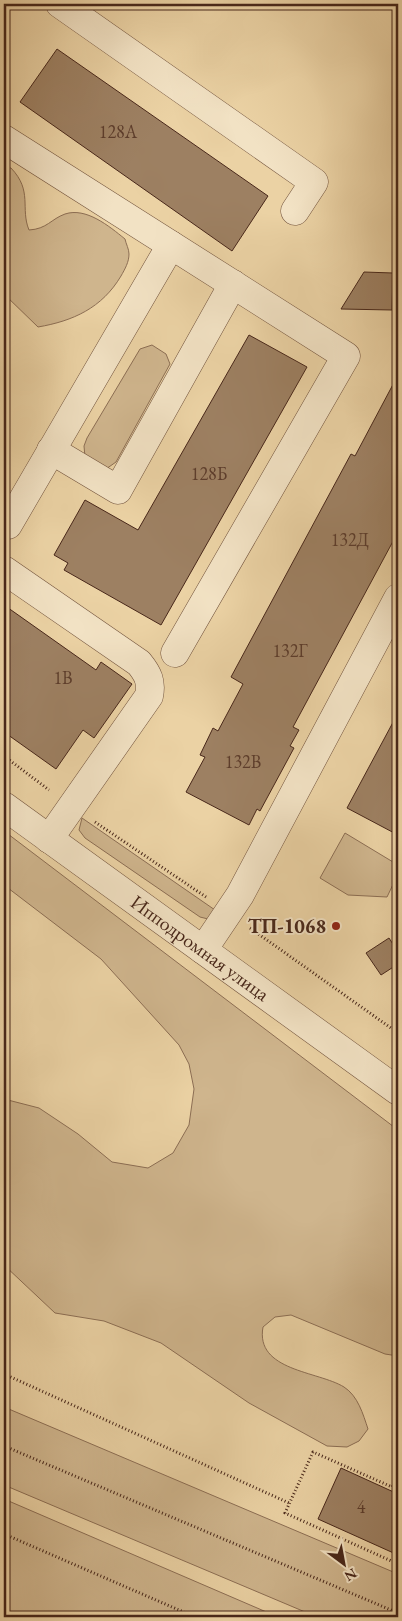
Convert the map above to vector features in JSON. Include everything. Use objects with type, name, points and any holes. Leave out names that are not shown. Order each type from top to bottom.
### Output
[{"type":"street","points":[[60,4],[314,182],[295,210]]},
{"type":"street","points":[[4,139],[346,356],[175,653]]},
{"type":"street","points":[[8,525],[171,244]]},
{"type":"street","points":[[51,450],[118,490],[233,284]]},
{"type":"street","points":[[4,570],[139,663],[148,674],[151,686],[149,696],[49,838]]},
{"type":"street","points":[[203,950],[245,886],[398,598]]},
{"type":"street","name":"Ипподромная улица","points":[[4,806],[398,1091]]},
{"type":"path","points":[[4,756],[72,806],[228,912],[398,1033]]},
{"type":"path","points":[[4,1374],[289,1503]]},
{"type":"path","points":[[4,1446],[398,1613]]},
{"type":"path","points":[[398,1473],[392,1487],[313,1452],[284,1513],[398,1564]]},
{"type":"path","points":[[4,1534],[195,1617]]},
{"type":"shaded area","points":[[4,167],[11,168],[22,184],[25,214],[29,230],[45,226],[65,214],[81,213],[97,219],[125,239],[129,254],[128,263],[124,271],[105,297],[96,305],[75,317],[38,327],[4,294]]},
{"type":"shaded area","points":[[152,345],[166,354],[170,364],[116,462],[106,469],[85,457],[84,446],[140,349]]},
{"type":"shaded area","points":[[82,818],[215,910],[208,919],[200,917],[85,838],[79,830]]},
{"type":"shaded area","points":[[4,831],[398,1130],[398,1356],[385,1354],[291,1315],[275,1317],[263,1327],[263,1342],[269,1353],[278,1361],[291,1368],[333,1382],[344,1387],[353,1395],[368,1429],[359,1441],[347,1447],[327,1446],[249,1403],[161,1343],[104,1321],[55,1313],[4,1265],[4,1099],[39,1108],[78,1134],[112,1162],[148,1168],[173,1153],[189,1125],[194,1089],[189,1064],[179,1045],[101,959],[4,885]]},
{"type":"shaded area","points":[[345,833],[398,865],[398,874],[387,897],[348,895],[320,878]]},
{"type":"shaded area","points":[[4,1407],[398,1574],[398,1617],[317,1617],[4,1485]]},
{"type":"shaded area","points":[[4,1499],[278,1617],[4,1617]]},
{"type":"building","points":[[57,49],[268,196],[232,251],[20,102]]},
{"type":"building","points":[[364,272],[393,273],[392,310],[341,309]]},
{"type":"building","points":[[249,335],[307,367],[161,625],[64,570],[68,563],[54,555],[85,500],[138,530]]},
{"type":"building","points":[[398,375],[398,532],[293,727],[299,730],[290,746],[294,748],[260,811],[257,809],[249,825],[186,792],[205,757],[200,755],[213,728],[218,731],[243,684],[231,677],[351,454],[355,456]]},
{"type":"building","points":[[4,605],[96,670],[101,662],[132,684],[94,738],[83,730],[56,769],[4,732]]},
{"type":"building","points":[[398,713],[398,835],[347,808]]},
{"type":"building","points":[[389,938],[398,952],[398,964],[381,975],[366,953]]},
{"type":"building","points":[[341,1468],[398,1494],[398,1555],[318,1519]]},
{"type":"place","name":"ТП-1068","points":[[336,926]]}]
